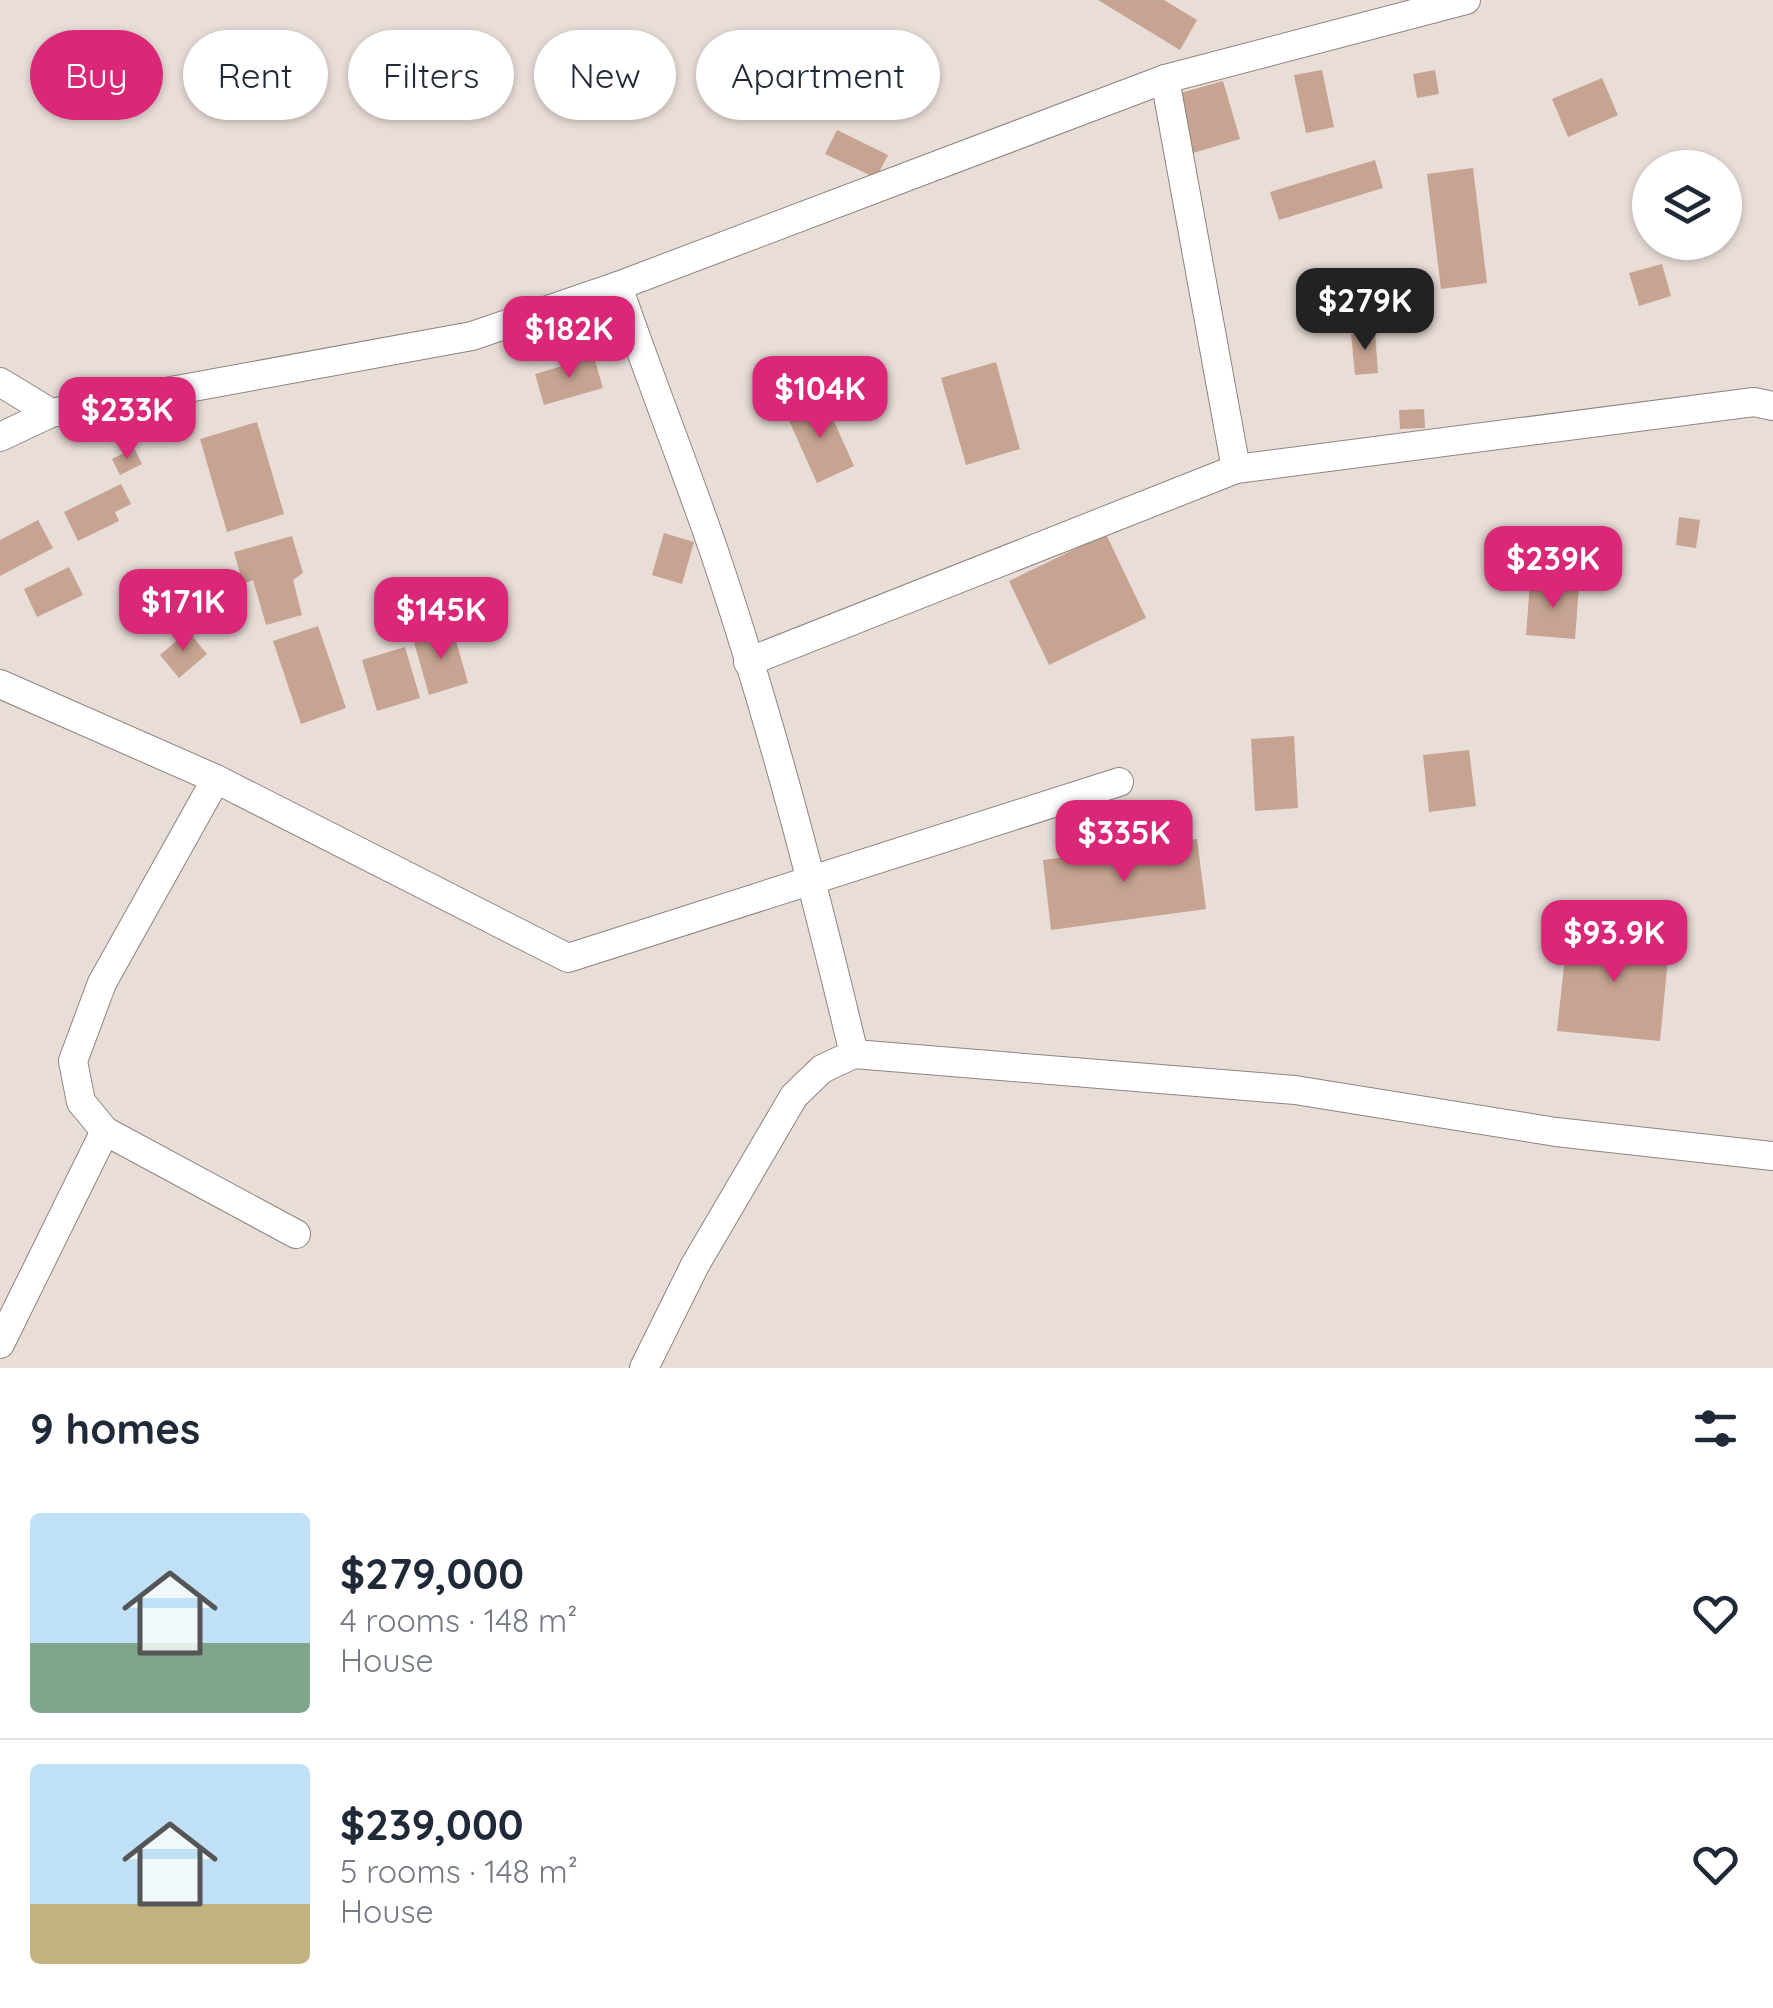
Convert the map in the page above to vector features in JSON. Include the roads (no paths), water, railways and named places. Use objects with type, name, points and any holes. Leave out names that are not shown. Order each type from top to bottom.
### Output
[{"type":"street","points":[[0,437],[51,413],[472,336],[618,286],[1166,79],[1466,0]]},
{"type":"street","points":[[1166,79],[1236,468]]},
{"type":"street","points":[[618,286],[715,555],[748,662],[812,878],[854,1054]]},
{"type":"street","points":[[0,382],[51,413]]},
{"type":"street","points":[[748,662],[1236,468],[1754,402],[1773,406]]},
{"type":"street","points":[[0,684],[216,779],[548,952],[568,958],[1120,782]]},
{"type":"street","points":[[216,779],[102,983],[73,1061],[81,1102],[105,1132],[296,1234]]},
{"type":"street","points":[[644,1368],[695,1265],[794,1096],[822,1068],[854,1054],[1295,1090],[1556,1132],[1773,1156]]},
{"type":"street","points":[[0,1344],[105,1132]]}]
